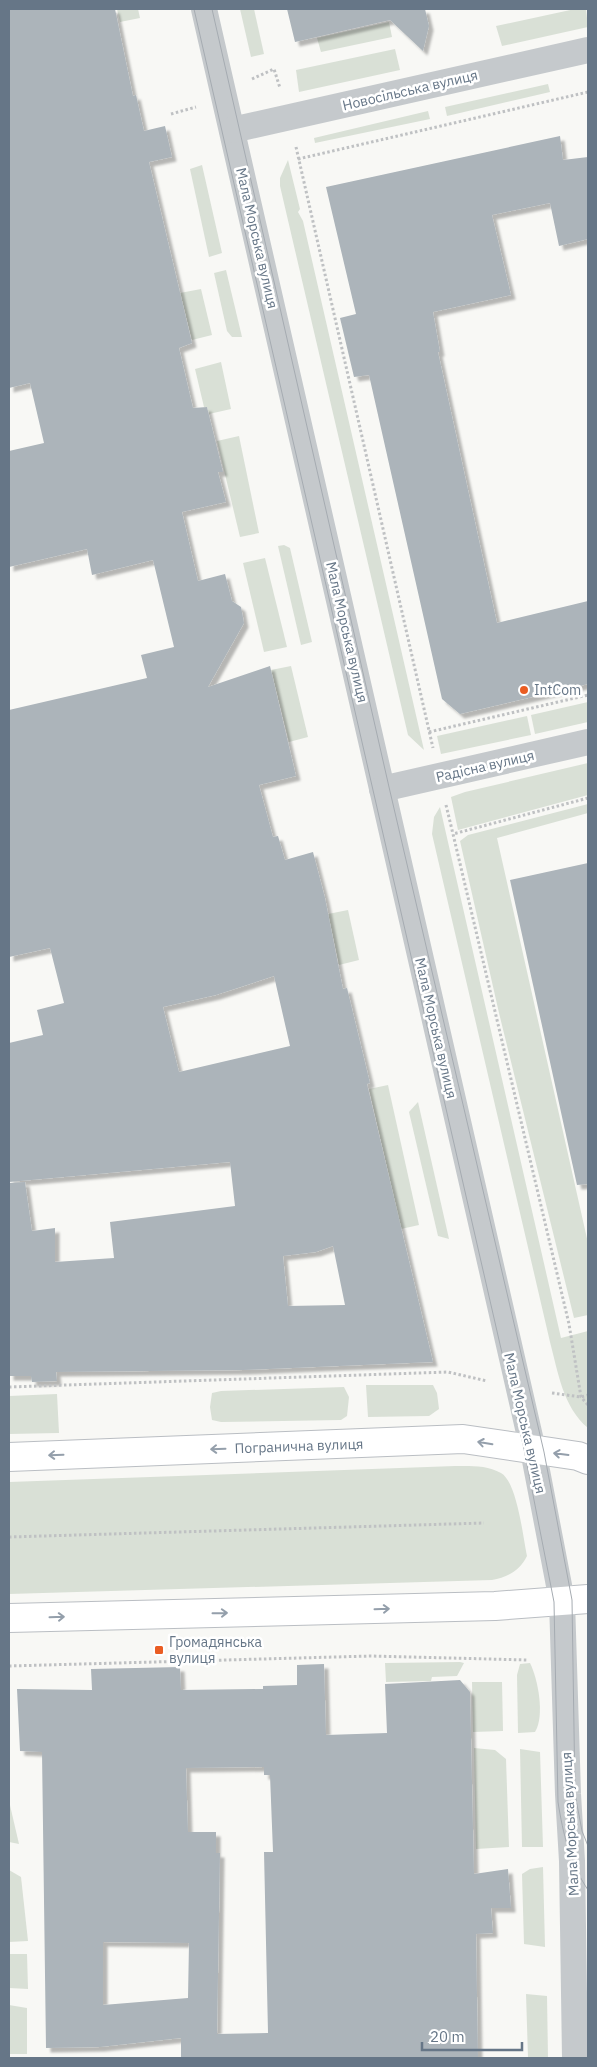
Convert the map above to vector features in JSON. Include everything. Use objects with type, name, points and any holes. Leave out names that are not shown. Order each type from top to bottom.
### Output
[{"type":"main road","name":"Погранична вулиця","points":[[9,1456],[463,1439],[578,1456],[588,1460]]},
{"type":"main road","points":[[9,1618],[485,1606],[575,1600]]},
{"type":"street","name":"Мала Морська вулиця","points":[[204,9],[517,1387],[575,1600],[568,1794],[572,1861],[581,1949],[575,2058]]},
{"type":"street","name":"Новосільська вулиця","points":[[232,130],[588,50]]},
{"type":"street","name":"Радісна вулиця","points":[[382,790],[588,742]]},
{"type":"path","points":[[274,69],[289,117],[439,776],[569,1324],[581,1397],[588,1405]]},
{"type":"path","points":[[298,158],[588,92]]},
{"type":"path","points":[[429,732],[588,695]]},
{"type":"path","points":[[453,834],[588,798]]},
{"type":"path","points":[[9,1387],[448,1372],[517,1387],[581,1397],[588,1395]]},
{"type":"path","points":[[9,1538],[484,1523]]},
{"type":"path","points":[[9,1666],[371,1656],[528,1660]]},
{"type":"shaded area","points":[[117,9],[138,9],[140,18],[120,22]]},
{"type":"shaded area","points":[[240,9],[254,9],[264,54],[251,57]]},
{"type":"shaded area","points":[[575,9],[586,9],[588,27],[502,46],[496,26]]},
{"type":"shaded area","points":[[389,22],[392,37],[321,52],[317,38]]},
{"type":"shaded area","points":[[395,49],[400,70],[299,92],[296,70]]},
{"type":"shaded area","points":[[548,84],[550,92],[447,116],[445,107]]},
{"type":"shaded area","points":[[428,111],[430,119],[315,143],[314,138]]},
{"type":"shaded area","points":[[288,160],[300,209],[298,212],[303,221],[424,750],[408,735],[280,186],[280,178]]},
{"type":"shaded area","points":[[202,165],[222,253],[209,257],[190,169]]},
{"type":"shaded area","points":[[226,270],[242,337],[232,337],[227,331],[214,273]]},
{"type":"shaded area","points":[[201,289],[212,335],[192,340],[180,293]]},
{"type":"shaded area","points":[[221,362],[231,409],[209,414],[207,407],[204,407],[195,369]]},
{"type":"shaded area","points":[[239,436],[259,533],[240,537],[217,441]]},
{"type":"shaded area","points":[[284,545],[290,548],[312,642],[301,645],[278,546]]},
{"type":"shaded area","points":[[265,558],[287,647],[264,652],[243,563]]},
{"type":"shaded area","points":[[291,666],[308,737],[289,742],[271,670]]},
{"type":"shaded area","points":[[588,702],[588,722],[535,734],[531,715]]},
{"type":"shaded area","points":[[527,716],[531,735],[441,754],[437,736]]},
{"type":"shaded area","points":[[588,763],[588,795],[458,830],[451,797]]},
{"type":"shaded area","points":[[588,804],[588,813],[497,838],[588,1243],[588,1315],[574,1318],[499,1013],[460,841],[468,835]]},
{"type":"shaded area","points":[[440,807],[561,1338],[588,1331],[588,1428],[580,1420],[567,1399],[550,1342],[432,834],[434,817]]},
{"type":"shaded area","points":[[348,910],[359,960],[339,965],[328,914]]},
{"type":"shaded area","points":[[388,1085],[419,1225],[401,1229],[369,1089]]},
{"type":"shaded area","points":[[418,1102],[449,1239],[438,1236],[409,1112]]},
{"type":"shaded area","points":[[366,1385],[433,1385],[437,1393],[439,1409],[429,1416],[368,1417]]},
{"type":"shaded area","points":[[344,1387],[349,1397],[347,1416],[341,1420],[221,1422],[212,1420],[210,1407],[212,1393],[221,1391]]},
{"type":"shaded area","points":[[57,1394],[59,1433],[9,1434],[9,1396]]},
{"type":"shaded area","points":[[478,1466],[496,1470],[507,1478],[515,1498],[527,1556],[521,1566],[508,1575],[492,1580],[9,1594],[9,1482]]},
{"type":"shaded area","points":[[385,1663],[464,1663],[457,1676],[432,1677],[431,1681],[386,1682]]},
{"type":"shaded area","points":[[530,1663],[538,1688],[540,1717],[535,1732],[518,1733],[517,1675],[520,1664]]},
{"type":"shaded area","points":[[472,1682],[502,1682],[503,1731],[473,1732]]},
{"type":"shaded area","points":[[474,1748],[495,1750],[506,1759],[509,1847],[476,1849]]},
{"type":"shaded area","points":[[520,1749],[540,1752],[543,1847],[522,1847]]},
{"type":"shaded area","points":[[9,1801],[19,1844],[9,1842]]},
{"type":"shaded area","points":[[543,1867],[545,1947],[524,1944],[522,1874],[530,1869]]},
{"type":"shaded area","points":[[9,1870],[21,1877],[28,1941],[9,1942]]},
{"type":"shaded area","points":[[9,1954],[27,1954],[28,1989],[9,1988]]},
{"type":"shaded area","points":[[526,1994],[547,1996],[548,2058],[528,2058]]},
{"type":"shaded area","points":[[9,2005],[27,2008],[27,2054],[9,2054]]},
{"type":"building","points":[[9,9],[115,9],[133,96],[136,95],[144,131],[165,126],[172,157],[149,162],[192,343],[179,348],[193,408],[207,407],[223,472],[218,472],[226,502],[182,512],[198,581],[225,574],[232,601],[241,607],[244,623],[208,687],[270,666],[296,776],[259,785],[273,837],[278,836],[285,860],[313,852],[325,898],[343,989],[347,988],[370,1083],[367,1084],[433,1362],[243,1370],[56,1372],[57,1381],[32,1382],[31,1376],[9,1376],[9,1183],[25,1182],[32,1231],[55,1228],[55,1262],[114,1258],[110,1222],[235,1206],[230,1162],[9,1182],[9,1043],[43,1035],[37,1010],[64,1003],[50,948],[9,957],[9,710],[147,678],[141,655],[174,647],[153,560],[92,575],[87,549],[9,567],[9,451],[44,443],[30,383],[9,388]],"holes":[[[274,976],[290,1046],[179,1072],[163,1007],[216,995]],[[333,1246],[345,1305],[288,1306],[283,1256],[316,1252]]]},
{"type":"building","points":[[287,9],[425,9],[429,26],[423,51],[390,20],[295,42]]},
{"type":"building","points":[[560,136],[563,160],[588,157],[588,239],[559,246],[550,203],[492,215],[511,295],[433,312],[440,352],[438,352],[497,623],[588,601],[588,684],[460,714],[442,699],[369,375],[354,377],[340,318],[356,314],[326,187]]},
{"type":"building","points":[[588,863],[588,1184],[577,1185],[510,880]]},
{"type":"building","points":[[324,1664],[326,1735],[387,1733],[385,1684],[460,1680],[470,1692],[474,1874],[508,1869],[511,1908],[491,1908],[493,1933],[476,1934],[478,2058],[181,2058],[181,2038],[100,2047],[46,2048],[42,1752],[20,1751],[17,1689],[92,1690],[91,1669],[180,1667],[181,1690],[263,1689],[263,1686],[297,1685],[297,1665]],"holes":[[[264,1767],[264,1775],[270,1775],[273,1852],[264,1852],[268,2033],[217,2034],[220,1853],[216,1853],[216,1832],[188,1832],[186,1768]],[[103,1942],[189,1943],[188,1998],[103,2005]]]},
{"type":"tram line","points":[[194,9],[524,1449],[554,1602],[558,1802],[568,1848],[576,1869],[588,1890]]},
{"type":"tram line","points":[[212,9],[389,787],[544,1452],[572,1600],[575,1794],[582,1831],[588,1846]]},
{"type":"place","name":"IntCom","points":[[524,690]]},
{"type":"place","name":"Громадянська вулиця","points":[[159,1650]]}]
